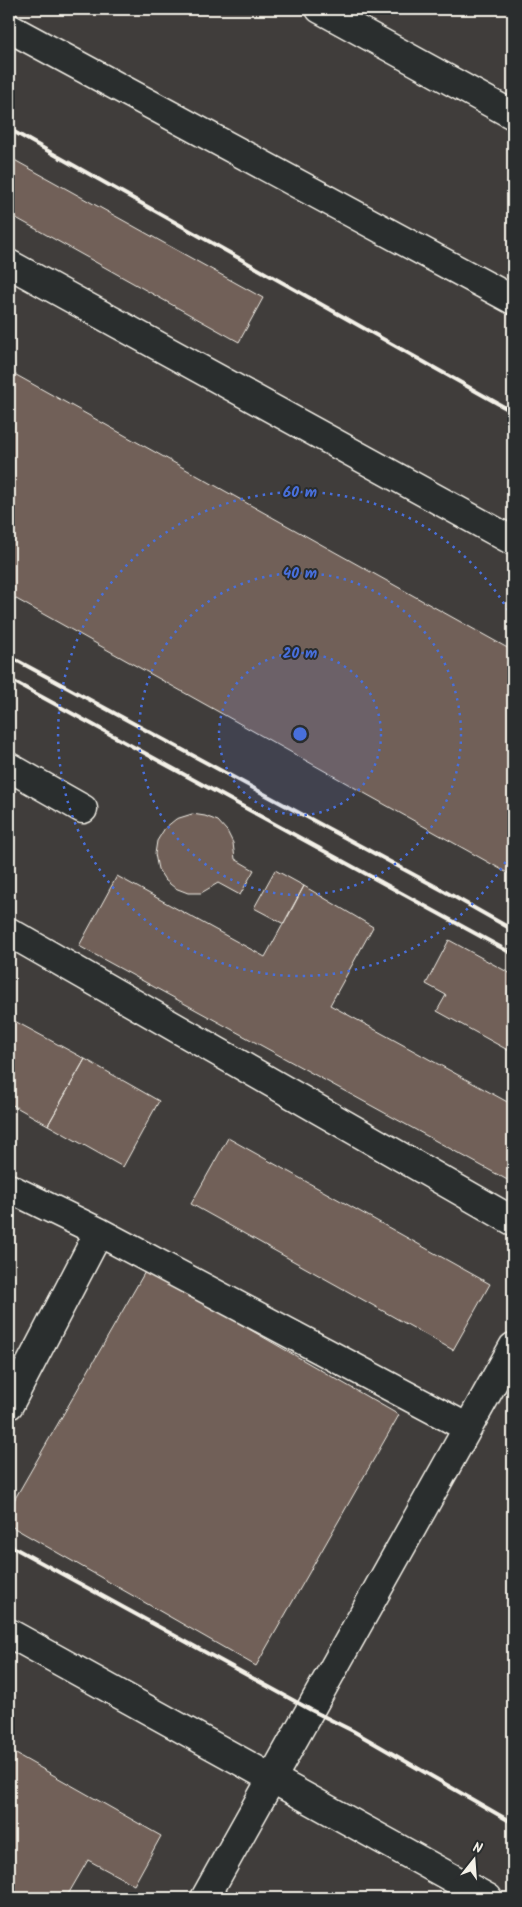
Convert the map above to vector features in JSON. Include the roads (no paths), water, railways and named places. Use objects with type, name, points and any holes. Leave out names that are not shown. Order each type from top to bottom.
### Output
[{"type":"lane","points":[[320,9],[513,115]]},
{"type":"lane","points":[[9,28],[513,300]]},
{"type":"lane","points":[[9,264],[513,541]]},
{"type":"lane","points":[[9,767],[83,809]]},
{"type":"lane","points":[[9,932],[513,1221]]},
{"type":"lane","points":[[9,1188],[99,1232],[468,1428]]},
{"type":"lane","points":[[9,1405],[99,1232]]},
{"type":"lane","points":[[205,1898],[513,1347]]},
{"type":"lane","points":[[9,1633],[488,1898]]},
{"type":"railway","points":[[9,129],[513,412]]},
{"type":"railway","points":[[16,660],[513,930]]},
{"type":"railway","points":[[9,679],[513,954]]},
{"type":"railway","points":[[9,1545],[311,1710],[353,1731],[513,1823]]}]
